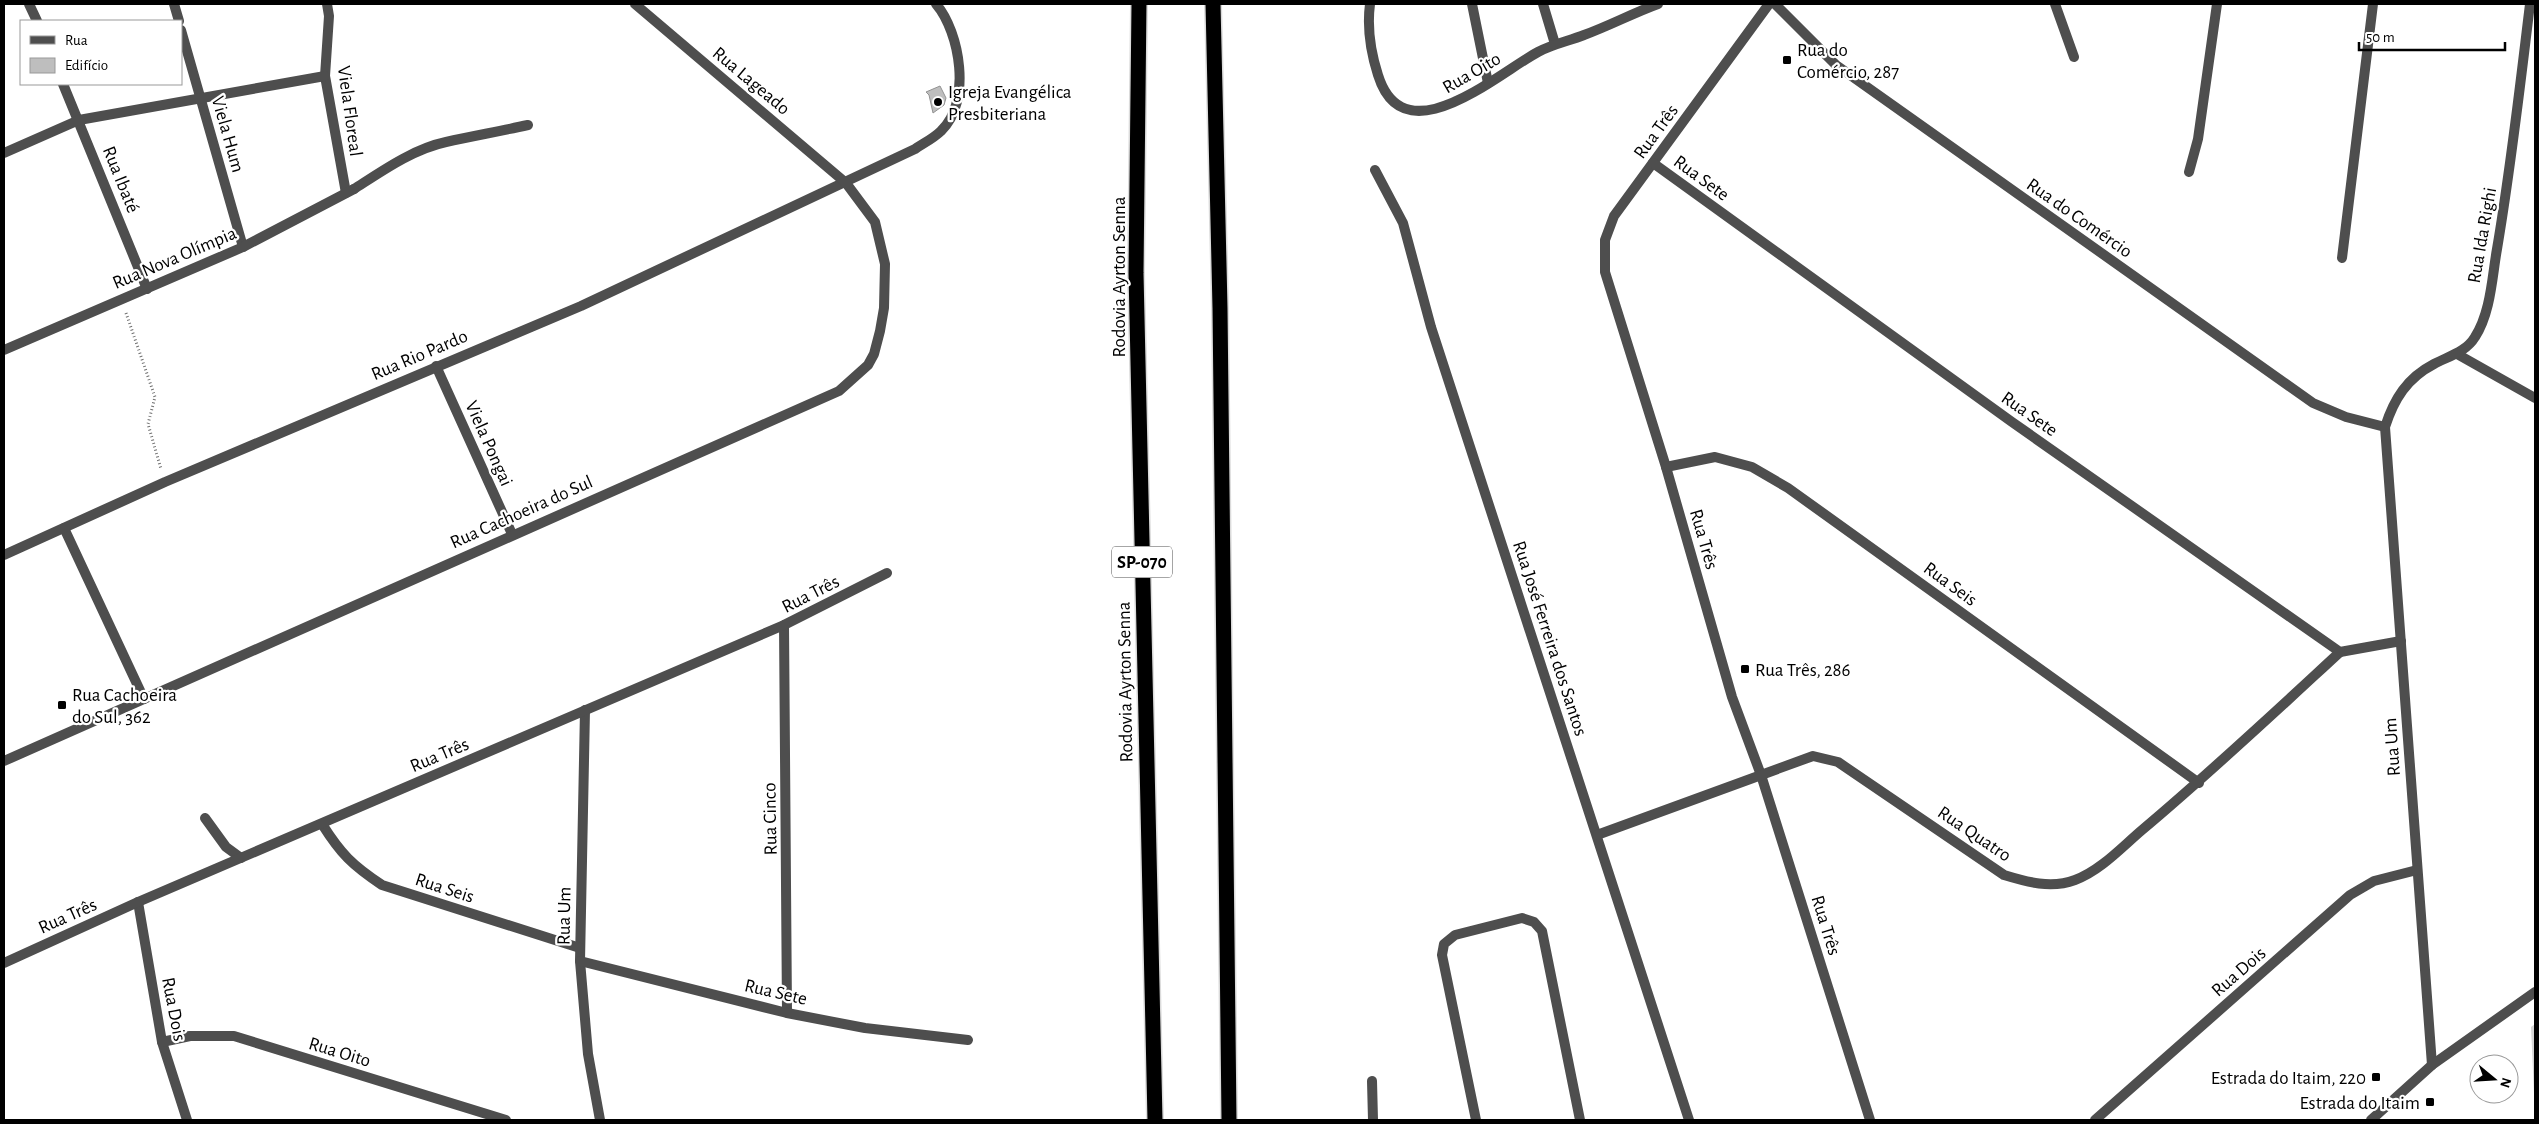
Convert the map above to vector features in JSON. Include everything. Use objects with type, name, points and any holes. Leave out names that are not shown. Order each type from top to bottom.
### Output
[{"type":"highway","name":"Rodovia Ayrton Senna","points":[[1139,4],[1136,273],[1155,1120]]},
{"type":"highway","points":[[1213,4],[1220,308],[1229,1120]]},
{"type":"street","points":[[29,4],[37,20]]},
{"type":"street","points":[[174,4],[179,20]]},
{"type":"street","name":"Viela Floreal","points":[[326,4],[329,16],[325,76],[350,191]]},
{"type":"street","name":"Rua Lageado","points":[[635,4],[846,183]]},
{"type":"street","name":"Rua Rio Pardo","points":[[4,555],[165,482],[581,306],[915,149],[942,130],[950,117],[961,72],[956,44],[945,14],[936,4]]},
{"type":"street","name":"Rua Oito","points":[[1370,4],[1368,15],[1374,60],[1382,88],[1394,103],[1410,110],[1445,107],[1463,100],[1538,52],[1658,4]]},
{"type":"street","points":[[1472,4],[1488,83]]},
{"type":"street","points":[[1543,4],[1555,44]]},
{"type":"street","name":"Rua Três","points":[[1768,4],[1614,216],[1605,240],[1604,272],[1666,467],[1732,697],[1761,775],[1870,1120]]},
{"type":"street","name":"Rua do Comércio","points":[[1775,4],[1836,65],[2313,402],[2346,417],[2385,427]]},
{"type":"street","points":[[2055,4],[2074,57]]},
{"type":"street","points":[[2189,172],[2198,139],[2218,4]]},
{"type":"street","points":[[2342,258],[2373,4]]},
{"type":"street","name":"Rua Ida Righi","points":[[2385,427],[2396,397],[2405,386],[2416,375],[2457,354],[2475,338],[2487,308],[2510,169],[2530,4]]},
{"type":"street","name":"Viela Hum","points":[[182,33],[243,247]]},
{"type":"street","points":[[4,153],[78,120],[325,76]]},
{"type":"street","name":"Rua Ibaté","points":[[63,85],[147,289]]},
{"type":"street","name":"Rua Nova Olímpia","points":[[4,350],[243,247],[350,191],[386,168],[430,147],[445,142],[528,125]]},
{"type":"street","name":"Rua Sete","points":[[1653,163],[2012,422],[2340,652]]},
{"type":"street","name":"Rua José Ferreira dos Santos","points":[[1375,170],[1404,223],[1434,336],[1689,1120]]},
{"type":"street","name":"Rua Cachoeira do Sul","points":[[4,761],[512,534],[839,391],[868,365],[874,354],[884,308],[885,264],[875,222],[846,183]]},
{"type":"street","points":[[2457,354],[2535,398]]},
{"type":"street","name":"Viela Pongai","points":[[436,366],[512,534]]},
{"type":"street","name":"Rua Um","points":[[2385,427],[2432,1065]]},
{"type":"street","name":"Rua Seis","points":[[1666,467],[1715,457],[1752,467],[1796,494],[2199,783]]},
{"type":"street","points":[[64,528],[144,699]]},
{"type":"street","name":"Rua Três","points":[[4,963],[138,902],[784,625],[887,573]]},
{"type":"street","name":"Rua Cinco","points":[[784,625],[787,1013]]},
{"type":"street","points":[[2340,652],[2401,641]]},
{"type":"street","name":"Rua Quatro","points":[[1597,835],[1797,760],[1813,756],[1838,762],[2004,875],[2036,884],[2056,884],[2075,880],[2097,867],[2199,783],[2340,652]]},
{"type":"street","name":"Rua Um","points":[[585,710],[580,962],[588,1054],[600,1120]]},
{"type":"street","points":[[205,818],[226,848],[241,858]]},
{"type":"street","name":"Rua Seis","points":[[322,824],[340,852],[359,870],[382,885],[580,948]]},
{"type":"street","name":"Rua Dois","points":[[2095,1120],[2350,895],[2374,881],[2417,870]]},
{"type":"street","name":"Rua Dois","points":[[138,902],[162,1042],[187,1120]]},
{"type":"street","points":[[1476,1120],[1442,955],[1444,944],[1455,935],[1522,918],[1534,922],[1542,931],[1580,1120]]},
{"type":"street","name":"Rua Sete","points":[[580,962],[787,1013],[865,1028],[968,1040]]},
{"type":"street","points":[[2371,1120],[2432,1065],[2535,992]]},
{"type":"street","name":"Rua Oito","points":[[162,1042],[190,1036],[234,1036],[506,1120]]},
{"type":"street","points":[[1372,1081],[1373,1120]]},
{"type":"path","points":[[121,299],[155,397],[148,424],[165,482]]},
{"type":"shaded area","points":[[2535,1024],[2535,1116],[2531,1027]]},
{"type":"building","name":"Igreja Evangélica Presbiteriana","points":[[940,86],[946,98],[944,105],[933,113],[929,95],[926,92]]},
{"type":"place","name":"Rua do Comércio, 287","points":[[1787,60]]},
{"type":"place","name":"Igreja Evangélica Presbiteriana","points":[[938,102]]},
{"type":"place","name":"Rua Três, 286","points":[[1745,669]]},
{"type":"place","name":"Rua Cachoeira do Sul, 362","points":[[62,705]]},
{"type":"place","name":"Estrada do Itaim, 220","points":[[2376,1077]]},
{"type":"place","name":"Estrada do Itaim","points":[[2430,1102]]}]
